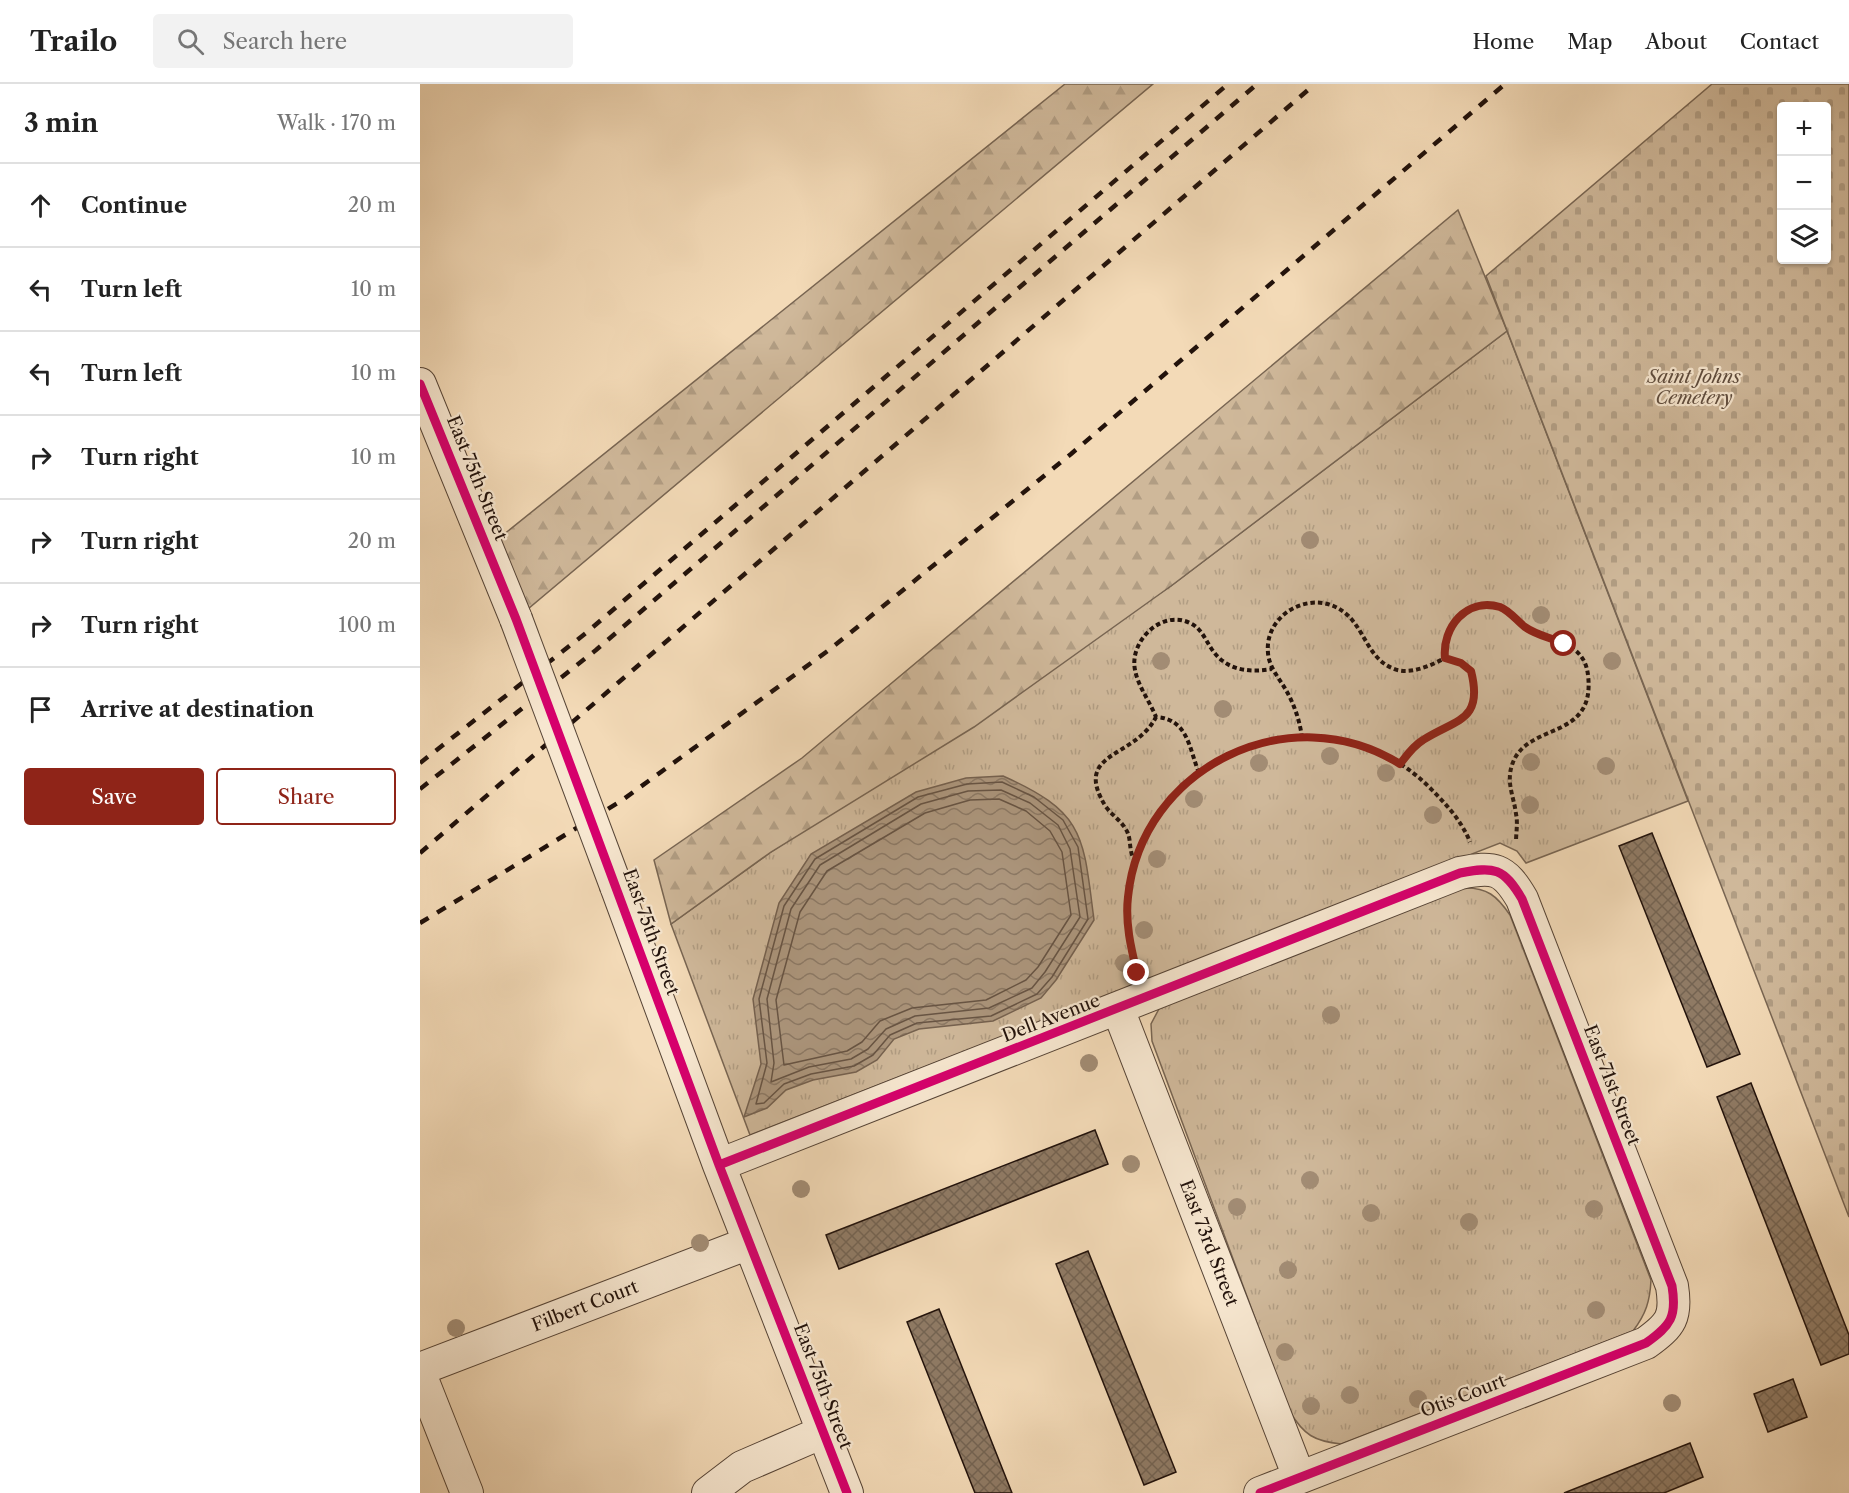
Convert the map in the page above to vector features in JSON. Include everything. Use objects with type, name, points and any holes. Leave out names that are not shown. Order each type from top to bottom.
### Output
[{"type":"street","name":"East 75th Street","points":[[420,384],[516,619],[719,1165],[847,1493]]},
{"type":"street","name":"Dell Avenue","points":[[719,1165],[1118,1010],[1460,873],[1481,869],[1498,870]]},
{"type":"street","name":"East 71st Street","points":[[1498,870],[1511,880],[1522,899],[1672,1286],[1675,1304],[1671,1321]]},
{"type":"street","name":"East 73rd Street","points":[[1118,1010],[1299,1477]]},
{"type":"street","name":"Filbert Court","points":[[420,1369],[749,1243]]},
{"type":"street","name":"Otis Court","points":[[1260,1493],[1646,1343],[1671,1321]]},
{"type":"street","points":[[420,1374],[467,1493]]},
{"type":"street","points":[[708,1493],[747,1480],[823,1432]]},
{"type":"path","points":[[1302,738],[1293,705],[1272,669],[1268,654],[1272,629],[1291,609],[1315,602],[1338,607],[1347,615],[1381,661],[1393,669],[1422,668],[1445,658],[1461,663],[1471,671],[1474,690],[1470,709],[1461,721],[1413,746],[1400,764]]},
{"type":"path","points":[[1445,658],[1444,648],[1451,624],[1472,608],[1486,606],[1500,608],[1527,629],[1576,650],[1583,659],[1589,688],[1580,715],[1569,725],[1520,750],[1512,766],[1510,786],[1517,816],[1516,842]]},
{"type":"path","points":[[1156,717],[1135,670],[1136,656],[1146,634],[1166,621],[1179,620],[1198,629],[1226,665],[1248,670],[1272,669]]},
{"type":"path","points":[[1156,717],[1173,720],[1180,726],[1199,773]]},
{"type":"path","points":[[1136,862],[1130,855],[1130,836],[1107,808],[1095,784],[1096,770],[1104,759],[1142,738],[1156,717]]},
{"type":"path","points":[[1137,973],[1130,944],[1127,912],[1130,884],[1144,838],[1154,821],[1181,789],[1228,753],[1247,746],[1302,738],[1338,739],[1377,752],[1400,764],[1424,781],[1448,807],[1470,843]]},
{"type":"green space","points":[[1065,84],[1153,84],[516,619],[488,547]]},
{"type":"green space","name":"Saint Johns Cemetery","points":[[1712,84],[1849,84],[1849,1217],[1486,276]]},
{"type":"green space","points":[[1458,210],[1507,331],[1171,586],[974,727],[771,852],[671,924],[654,860],[802,758]]},
{"type":"green space","points":[[1507,331],[1688,801],[1526,863],[1517,851],[1500,843],[750,1135],[671,924],[771,852],[1171,586]]},
{"type":"green space","points":[[1463,888],[1479,889],[1491,894],[1510,915],[1651,1280],[1650,1294],[1644,1313],[1633,1331],[1341,1444],[1324,1441],[1305,1431],[1290,1412],[1152,1041],[1151,1024],[1161,1005]]},
{"type":"water","points":[[1003,776],[1051,802],[1076,830],[1082,847],[1094,920],[1056,980],[1041,998],[993,1021],[919,1029],[894,1039],[877,1060],[856,1072],[813,1080],[786,1090],[767,1108],[744,1117],[761,1064],[753,999],[779,903],[811,854],[916,792],[966,778]]},
{"type":"building","points":[[1652,833],[1740,1054],[1707,1067],[1619,846]]},
{"type":"building","points":[[1751,1083],[1849,1335],[1849,1354],[1821,1365],[1717,1097]]},
{"type":"building","points":[[1095,1130],[1108,1164],[839,1269],[826,1235]]},
{"type":"building","points":[[1088,1251],[1176,1472],[1144,1485],[1056,1264]]},
{"type":"building","points":[[939,1309],[1012,1493],[975,1493],[907,1322]]},
{"type":"building","points":[[1793,1379],[1807,1417],[1768,1432],[1754,1394]]},
{"type":"building","points":[[1690,1443],[1703,1477],[1664,1493],[1564,1493]]},
{"type":"railway","points":[[420,763],[586,633],[1228,84]]},
{"type":"railway","points":[[420,789],[596,650],[1257,84]]},
{"type":"railway","points":[[420,853],[1315,84]]},
{"type":"railway","points":[[420,923],[621,801],[829,650],[1071,454],[1505,84]]},
{"type":"cycle path","points":[[420,384],[516,619],[719,1165],[847,1493]]},
{"type":"cycle path","points":[[719,1165],[1460,873],[1490,870],[1503,875],[1522,899],[1672,1286],[1673,1313],[1667,1325],[1646,1343],[1260,1493]]},
{"type":"route","points":[[1137,973],[1130,944],[1127,912],[1130,884],[1138,855],[1144,838],[1166,805],[1209,765],[1228,753],[1247,746],[1269,741],[1314,737],[1338,739],[1377,752],[1400,764],[1413,746],[1461,721],[1470,709],[1474,696],[1471,671],[1461,663],[1445,658],[1444,648],[1451,624],[1472,608],[1486,606],[1500,608],[1527,629],[1564,644]]}]
